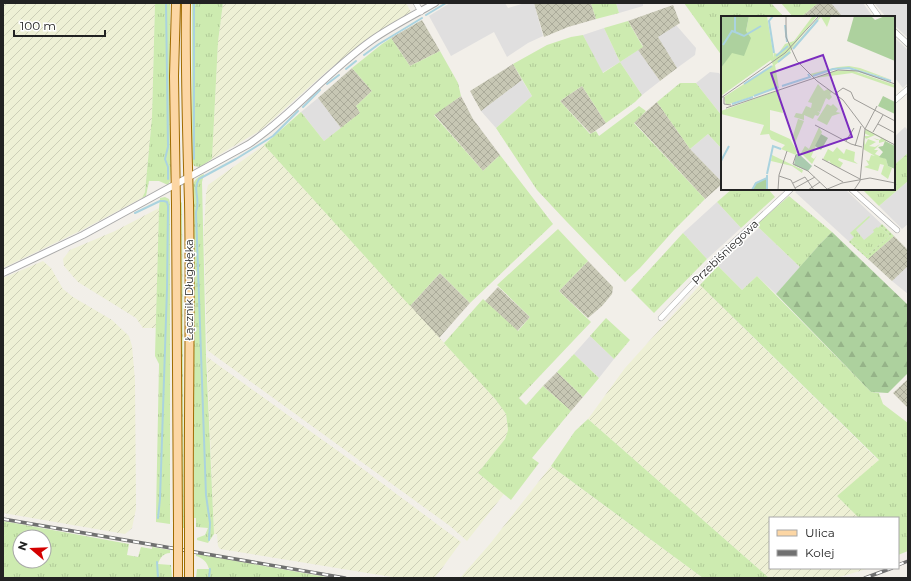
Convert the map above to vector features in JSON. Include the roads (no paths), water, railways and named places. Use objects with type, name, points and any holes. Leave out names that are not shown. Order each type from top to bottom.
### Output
[{"type":"main road","name":"Łącznik Długołęka","points":[[176,3],[174,76],[178,578]]},
{"type":"main road","name":"Łącznik Długołęka","points":[[186,3],[189,273],[189,578]]},
{"type":"street","points":[[416,3],[421,12]]},
{"type":"street","points":[[3,273],[83,235],[234,153],[262,135],[372,40],[435,3]]},
{"type":"street","points":[[869,3],[878,16]]},
{"type":"street","points":[[895,32],[908,44]]},
{"type":"street","points":[[895,100],[908,89]]},
{"type":"street","name":"Przebiśniegowa","points":[[661,318],[712,263],[790,190]]},
{"type":"street","points":[[853,190],[896,230]]},
{"type":"waterway","points":[[166,3],[168,147],[165,159],[168,167],[168,179]]},
{"type":"waterway","points":[[194,3],[194,159]]},
{"type":"waterway","points":[[426,15],[446,3]]},
{"type":"waterway","points":[[364,55],[379,44],[422,18]]},
{"type":"waterway","points":[[346,69],[356,61]]},
{"type":"waterway","points":[[327,84],[339,75]]},
{"type":"waterway","points":[[303,107],[320,90]]},
{"type":"waterway","points":[[209,540],[210,523],[206,495],[196,212],[198,203],[196,187],[199,179],[236,159],[273,136],[298,111]]},
{"type":"waterway","points":[[135,213],[160,201],[167,202],[167,289],[160,499],[158,518]]},
{"type":"waterway","points":[[157,562],[158,578]]},
{"type":"waterway","points":[[209,578],[210,569]]},
{"type":"railway","points":[[3,519],[345,578]]},
{"type":"railway","points":[[899,565],[908,561]]},
{"type":"railway","points":[[865,578],[889,569]]}]
